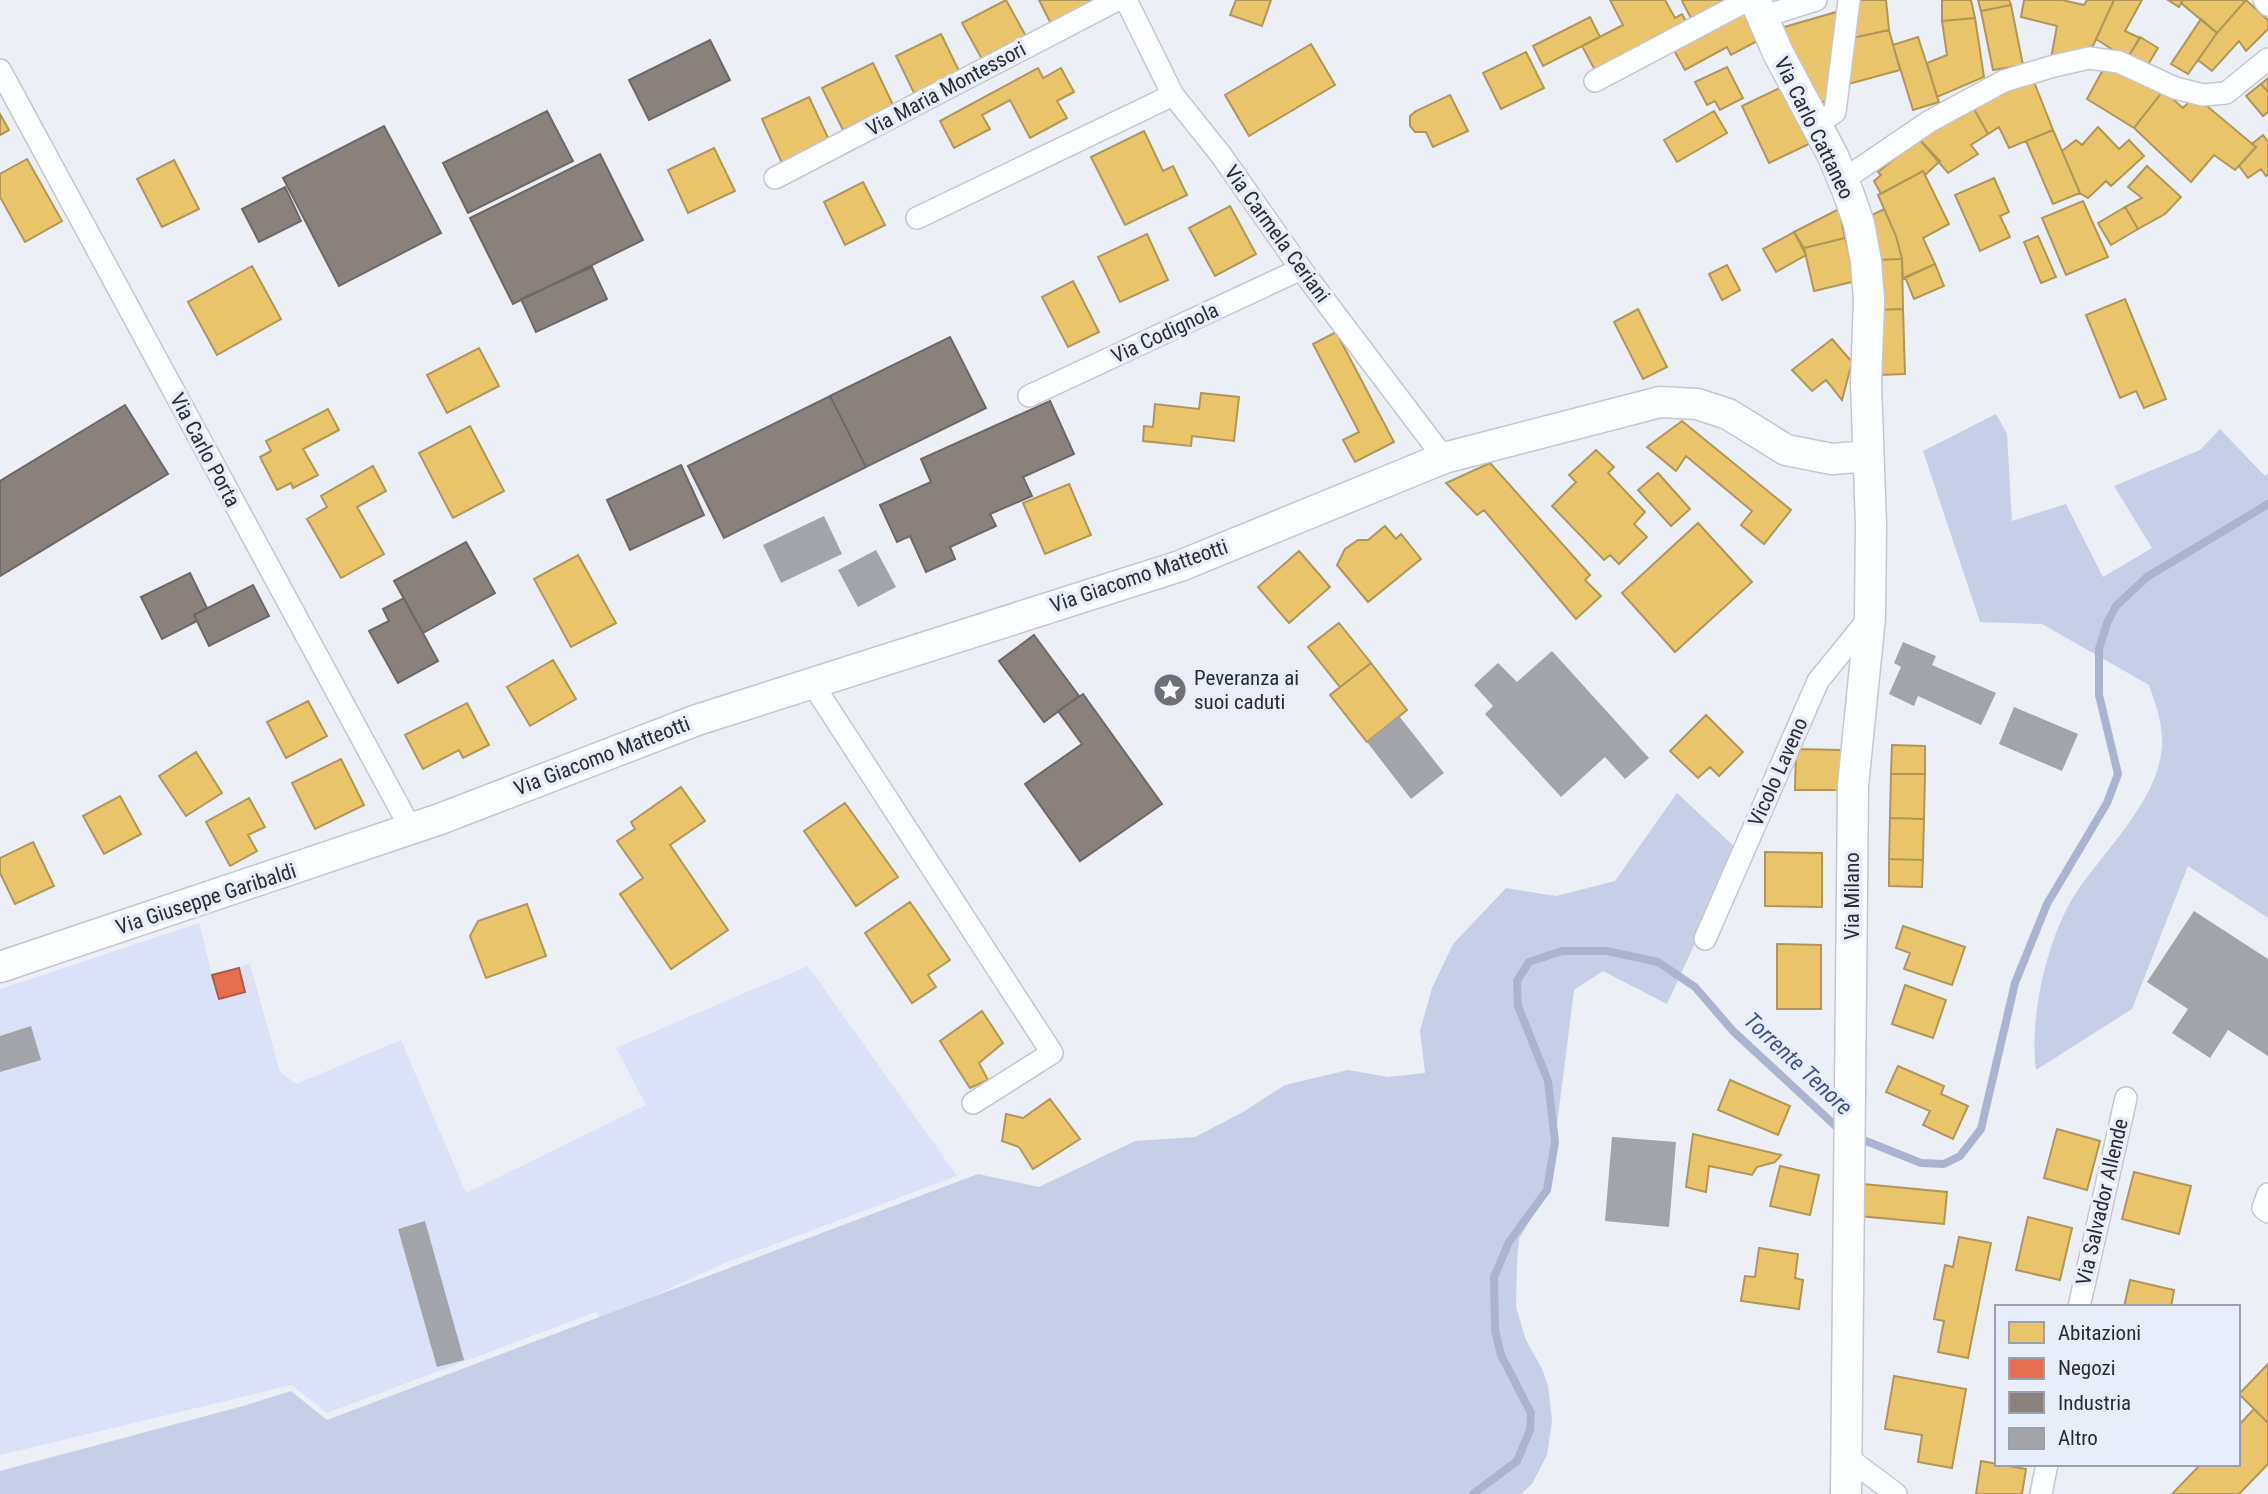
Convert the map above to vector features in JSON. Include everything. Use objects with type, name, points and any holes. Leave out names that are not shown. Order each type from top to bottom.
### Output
[{"type":"street","name":"Via Maria Montessori","points":[[775,178],[1117,0]]},
{"type":"street","name":"Via Carmela Ceriani","points":[[1126,0],[1173,95],[1221,155],[1301,269],[1444,458]]},
{"type":"street","points":[[1595,81],[1755,6],[1816,0]]},
{"type":"street","points":[[1816,125],[1835,112],[1849,0]]},
{"type":"street","points":[[2264,0],[2268,5]]},
{"type":"street","name":"Via Carlo Cattaneo","points":[[1755,6],[1843,180],[1859,223],[1869,300]]},
{"type":"street","points":[[1843,180],[1930,121],[2004,81],[2054,66],[2090,58],[2119,62],[2175,88],[2203,95],[2226,93],[2268,58]]},
{"type":"street","name":"Via Carlo Porta","points":[[0,70],[411,829]]},
{"type":"street","points":[[917,218],[1173,95]]},
{"type":"street","name":"Via Codignola","points":[[1029,396],[1301,269]]},
{"type":"street","name":"Via Milano","points":[[1846,1494],[1853,786],[1870,617],[1871,525],[1866,383],[1869,300]]},
{"type":"street","name":"Via Giacomo Matteotti","points":[[411,829],[697,720],[1180,566],[1444,458],[1660,402],[1697,404],[1728,414],[1786,450],[1832,459],[1868,456]]},
{"type":"street","name":"Vicolo Laveno","points":[[1705,939],[1818,681],[1870,617]]},
{"type":"street","points":[[812,683],[1052,1053],[973,1103]]},
{"type":"street","name":"Via Giuseppe Garibaldi","points":[[0,967],[411,829]]},
{"type":"street","name":"Via Salvador Allende","points":[[2079,1305],[2126,1098]]},
{"type":"street","points":[[2268,1194],[2263,1208],[2268,1212]]},
{"type":"street","points":[[1847,1458],[1896,1494]]},
{"type":"street","points":[[2041,1494],[2047,1466]]},
{"type":"shaded area","points":[[1996,414],[2007,434],[2012,521],[2066,504],[2103,577],[2152,548],[2114,486],[2200,450],[2220,429],[2265,476],[2268,473],[2268,918],[2188,866],[2132,1009],[2036,1070],[2034,1050],[2037,1005],[2054,938],[2072,899],[2142,802],[2160,759],[2162,737],[2149,685],[2042,624],[1980,622],[1923,451]]},
{"type":"shaded area","points":[[1677,793],[1738,850],[1667,1004],[1603,971],[1574,990],[1549,1188],[1519,1239],[1516,1307],[1526,1340],[1548,1385],[1552,1421],[1547,1455],[1532,1484],[1521,1494],[0,1494],[0,1471],[291,1391],[327,1420],[978,1174],[1039,1187],[1135,1141],[1195,1137],[1243,1112],[1285,1085],[1348,1070],[1388,1077],[1425,1073],[1420,1031],[1432,988],[1453,944],[1506,888],[1556,896],[1615,881]]},
{"type":"shaded area","points":[[199,923],[212,975],[250,964],[280,1072],[296,1084],[401,1040],[466,1193],[646,1105],[616,1048],[808,966],[957,1176],[727,1262],[600,1321],[596,1312],[327,1413],[292,1385],[0,1455],[0,989]]},
{"type":"building: Abitazioni","points":[[1006,0],[1027,38],[983,61],[962,23]]},
{"type":"building: Abitazioni","points":[[1039,0],[1099,0],[1051,24]]},
{"type":"building: Abitazioni","points":[[1236,0],[1271,0],[1262,26],[1230,15]]},
{"type":"building: Abitazioni","points":[[1610,0],[1665,0],[1675,18],[1682,14],[1688,25],[1596,72],[1582,46],[1623,25]]},
{"type":"building: Abitazioni","points":[[1736,0],[1693,22],[1682,1]]},
{"type":"building: Abitazioni","points":[[1855,0],[1886,0],[1889,30],[1848,39]]},
{"type":"building: Abitazioni","points":[[1942,0],[1971,0],[1975,18],[1942,21]]},
{"type":"building: Abitazioni","points":[[1978,0],[2009,0],[2011,5],[1981,11]]},
{"type":"building: Abitazioni","points":[[2024,0],[2062,0],[2084,5],[2087,0],[2114,0],[2093,46],[2051,58],[2057,26],[2021,17]]},
{"type":"building: Abitazioni","points":[[2114,0],[2142,0],[2125,31],[2140,38],[2127,59],[2096,39]]},
{"type":"building: Abitazioni","points":[[2168,0],[2183,0],[2179,7]]},
{"type":"building: Abitazioni","points":[[2183,0],[2246,0],[2217,33],[2181,3]]},
{"type":"building: Abitazioni","points":[[2246,0],[2268,20],[2268,29],[2246,51],[2239,41],[2212,71],[2198,60]]},
{"type":"building: Abitazioni","points":[[2011,5],[2023,65],[1993,70],[1981,11]]},
{"type":"building: Abitazioni","points":[[1741,7],[1759,40],[1731,55],[1727,47],[1685,70],[1671,45]]},
{"type":"building: Abitazioni","points":[[1843,10],[1828,99],[1817,106],[1781,28]]},
{"type":"building: Abitazioni","points":[[1590,17],[1600,37],[1543,66],[1533,46]]},
{"type":"building: Abitazioni","points":[[1975,18],[1984,77],[1937,97],[1927,63],[1947,55],[1942,21]]},
{"type":"building: Abitazioni","points":[[2201,19],[2217,33],[2188,74],[2171,64]]},
{"type":"building: Abitazioni","points":[[1889,30],[1900,70],[1845,85],[1848,39]]},
{"type":"building: Abitazioni","points":[[941,34],[960,73],[915,95],[896,56]]},
{"type":"building: Abitazioni","points":[[1918,37],[1939,102],[1913,110],[1893,45]]},
{"type":"building: Abitazioni","points":[[2140,37],[2158,48],[2149,63],[2143,65],[2129,56]]},
{"type":"building: Abitazioni","points":[[1311,44],[1335,85],[1249,136],[1225,95]]},
{"type":"building: Abitazioni","points":[[1526,52],[1544,88],[1501,109],[1483,73]]},
{"type":"building: Abitazioni","points":[[873,63],[893,105],[843,130],[822,88]]},
{"type":"building: Abitazioni","points":[[1727,67],[1743,98],[1720,110],[1715,101],[1707,105],[1695,82]]},
{"type":"building: Abitazioni","points":[[1038,68],[1043,78],[1061,68],[1074,92],[1057,101],[1067,118],[1030,138],[1010,100],[982,115],[990,129],[954,148],[940,121]]},
{"type":"building: Abitazioni","points":[[2104,68],[2159,85],[2163,91],[2134,128],[2087,99]]},
{"type":"building: Abitazioni","points":[[2268,78],[2268,92],[2261,84]]},
{"type":"building: Abitazioni","points":[[2034,82],[2053,130],[2009,148],[1999,127],[1988,134],[1974,109],[2007,90]]},
{"type":"building: Abitazioni","points":[[2261,84],[2268,92],[2268,112],[2263,116],[2246,96]]},
{"type":"building: Abitazioni","points":[[1782,87],[1809,144],[1769,163],[1742,106]]},
{"type":"building: Abitazioni","points":[[2163,91],[2183,108],[2195,96],[2256,147],[2235,170],[2214,155],[2191,182],[2134,128]]},
{"type":"building: Abitazioni","points":[[1450,95],[1468,131],[1433,147],[1426,132],[1415,132],[1410,126],[1410,116]]},
{"type":"building: Abitazioni","points":[[809,97],[829,140],[782,163],[762,119]]},
{"type":"building: Abitazioni","points":[[1974,109],[1988,134],[1971,145],[1978,154],[1948,173],[1919,139]]},
{"type":"building: Abitazioni","points":[[1714,111],[1727,133],[1677,162],[1664,140]]},
{"type":"building: Abitazioni","points":[[0,114],[9,130],[0,135]]},
{"type":"building: Abitazioni","points":[[2098,127],[2119,149],[2129,140],[2144,156],[2111,186],[2106,181],[2088,198],[2080,193],[2062,151],[2076,140],[2082,145]]},
{"type":"building: Abitazioni","points":[[2053,130],[2080,193],[2053,204],[2026,141]]},
{"type":"building: Abitazioni","points":[[1144,131],[1163,171],[1173,166],[1187,195],[1125,225],[1091,157]]},
{"type":"building: Abitazioni","points":[[2263,135],[2268,142],[2268,174],[2266,176],[2261,169],[2248,178],[2239,166],[2256,147],[2252,144]]},
{"type":"building: Abitazioni","points":[[1919,139],[1940,161],[1925,175],[1923,171],[1881,194],[1874,181],[1881,175],[1878,172]]},
{"type":"building: Abitazioni","points":[[714,148],[735,191],[688,213],[668,170]]},
{"type":"building: Abitazioni","points":[[27,159],[62,221],[25,242],[0,197],[0,174]]},
{"type":"building: Abitazioni","points":[[174,160],[199,209],[162,227],[137,179]]},
{"type":"building: Abitazioni","points":[[2147,166],[2181,197],[2165,214],[2138,229],[2125,207],[2142,198],[2128,187]]},
{"type":"building: Abitazioni","points":[[1923,171],[1949,224],[1923,238],[1935,264],[1903,279],[1902,259],[1896,236],[1878,195]]},
{"type":"building: Abitazioni","points":[[1994,178],[2009,212],[2000,216],[2010,237],[1980,251],[1955,195]]},
{"type":"building: Abitazioni","points":[[863,182],[885,225],[845,245],[824,202]]},
{"type":"building: Abitazioni","points":[[2083,201],[2108,257],[2066,275],[2042,218]]},
{"type":"building: Abitazioni","points":[[1230,206],[1256,254],[1215,276],[1189,228]]},
{"type":"building: Abitazioni","points":[[2125,207],[2138,229],[2111,245],[2098,223]]},
{"type":"building: Abitazioni","points":[[1839,209],[1845,238],[1804,248],[1794,232]]},
{"type":"building: Abitazioni","points":[[1884,209],[1896,236],[1902,259],[1876,260],[1868,217]]},
{"type":"building: Abitazioni","points":[[1794,232],[1806,255],[1776,272],[1763,249]]},
{"type":"building: Abitazioni","points":[[1147,234],[1168,280],[1120,302],[1098,257]]},
{"type":"building: Abitazioni","points":[[2038,236],[2056,277],[2041,283],[2024,242]]},
{"type":"building: Abitazioni","points":[[1845,238],[1856,281],[1814,291],[1804,248]]},
{"type":"building: Abitazioni","points":[[1902,259],[1903,309],[1877,310],[1876,260]]},
{"type":"building: Abitazioni","points":[[1935,264],[1944,286],[1914,299],[1905,277]]},
{"type":"building: Abitazioni","points":[[1727,265],[1740,290],[1722,300],[1709,274]]},
{"type":"building: Abitazioni","points":[[252,266],[281,319],[217,355],[188,302]]},
{"type":"building: Abitazioni","points":[[1073,281],[1099,332],[1068,347],[1042,297]]},
{"type":"building: Abitazioni","points":[[2125,299],[2166,399],[2144,408],[2136,391],[2120,398],[2086,315]]},
{"type":"building: Abitazioni","points":[[1638,309],[1667,367],[1643,379],[1614,322]]},
{"type":"building: Abitazioni","points":[[1903,309],[1905,374],[1878,375],[1877,310]]},
{"type":"building: Abitazioni","points":[[1336,332],[1394,442],[1355,462],[1343,440],[1359,432],[1313,344]]},
{"type":"building: Abitazioni","points":[[1832,339],[1852,362],[1842,400],[1826,380],[1812,391],[1792,370]]},
{"type":"building: Abitazioni","points":[[479,348],[499,386],[447,413],[427,375]]},
{"type":"building: Abitazioni","points":[[1201,393],[1239,397],[1234,441],[1192,436],[1191,446],[1143,441],[1144,426],[1153,427],[1155,404],[1199,409]]},
{"type":"building: Abitazioni","points":[[328,409],[339,430],[303,449],[318,475],[293,488],[291,483],[277,490],[260,457],[271,451],[266,441]]},
{"type":"building: Abitazioni","points":[[1682,421],[1791,510],[1764,544],[1741,525],[1752,511],[1686,456],[1676,471],[1647,447]]},
{"type":"building: Abitazioni","points":[[470,426],[504,491],[453,518],[419,453]]},
{"type":"building: Abitazioni","points":[[1596,450],[1614,467],[1608,473],[1645,512],[1634,524],[1647,537],[1619,564],[1610,555],[1604,560],[1552,506],[1576,482],[1569,475]]},
{"type":"building: Abitazioni","points":[[1490,463],[1590,575],[1585,580],[1601,596],[1576,619],[1484,510],[1477,515],[1446,483]]},
{"type":"building: Abitazioni","points":[[373,466],[386,491],[357,507],[384,554],[341,578],[307,519],[327,507],[321,496]]},
{"type":"building: Abitazioni","points":[[1658,473],[1690,509],[1671,526],[1638,490]]},
{"type":"building: Abitazioni","points":[[1069,484],[1091,535],[1045,554],[1023,503]]},
{"type":"building: Abitazioni","points":[[1698,523],[1752,582],[1675,652],[1622,593]]},
{"type":"building: Abitazioni","points":[[1385,526],[1396,539],[1401,534],[1421,559],[1368,602],[1337,565],[1345,549],[1358,540],[1368,540]]},
{"type":"building: Abitazioni","points":[[1299,551],[1330,587],[1289,623],[1258,587]]},
{"type":"building: Abitazioni","points":[[578,555],[616,623],[571,647],[534,579]]},
{"type":"building: Abitazioni","points":[[1339,623],[1371,663],[1340,687],[1308,647]]},
{"type":"building: Abitazioni","points":[[553,660],[576,699],[530,726],[507,687]]},
{"type":"building: Abitazioni","points":[[1371,663],[1407,710],[1367,742],[1330,695]]},
{"type":"building: Abitazioni","points":[[308,701],[327,736],[286,758],[267,722]]},
{"type":"building: Abitazioni","points":[[467,703],[489,745],[463,758],[459,750],[423,769],[405,735]]},
{"type":"building: Abitazioni","points":[[1706,715],[1743,752],[1719,776],[1710,767],[1698,778],[1670,751]]},
{"type":"building: Abitazioni","points":[[1892,745],[1925,746],[1925,774],[1891,774]]},
{"type":"building: Abitazioni","points":[[1796,749],[1842,750],[1841,790],[1795,790]]},
{"type":"building: Abitazioni","points":[[196,752],[222,793],[186,816],[159,776]]},
{"type":"building: Abitazioni","points":[[341,759],[364,805],[315,829],[292,783]]},
{"type":"building: Abitazioni","points":[[1891,774],[1925,774],[1924,819],[1890,818]]},
{"type":"building: Abitazioni","points":[[681,787],[705,821],[670,845],[728,930],[671,969],[620,894],[643,878],[617,841],[635,829],[631,822]]},
{"type":"building: Abitazioni","points":[[120,796],[141,834],[104,854],[83,816]]},
{"type":"building: Abitazioni","points":[[249,798],[265,827],[248,835],[257,851],[230,866],[206,822]]},
{"type":"building: Abitazioni","points":[[845,803],[898,877],[856,906],[804,831]]},
{"type":"building: Abitazioni","points":[[1890,818],[1924,819],[1923,860],[1889,859]]},
{"type":"building: Abitazioni","points":[[33,842],[54,886],[15,904],[0,873],[0,858]]},
{"type":"building: Abitazioni","points":[[1765,852],[1822,853],[1822,907],[1765,906]]},
{"type":"building: Abitazioni","points":[[1889,859],[1923,860],[1922,887],[1889,886]]},
{"type":"building: Abitazioni","points":[[910,902],[950,960],[928,975],[936,987],[912,1003],[865,933]]},
{"type":"building: Abitazioni","points":[[527,904],[546,956],[486,978],[470,936],[478,921]]},
{"type":"building: Abitazioni","points":[[1903,926],[1965,947],[1952,985],[1904,969],[1910,953],[1896,948]]},
{"type":"building: Abitazioni","points":[[1777,944],[1821,945],[1821,1009],[1777,1009]]},
{"type":"building: Abitazioni","points":[[1905,985],[1946,1000],[1933,1038],[1892,1024]]},
{"type":"building: Abitazioni","points":[[982,1011],[1003,1043],[979,1063],[988,1080],[970,1088],[940,1041]]},
{"type":"building: Abitazioni","points":[[1898,1066],[1944,1086],[1941,1094],[1968,1106],[1953,1139],[1923,1125],[1930,1111],[1886,1092]]},
{"type":"building: Abitazioni","points":[[1730,1080],[1790,1106],[1778,1135],[1718,1110]]},
{"type":"building: Abitazioni","points":[[1050,1099],[1080,1139],[1033,1169],[1019,1147],[1002,1141],[1006,1114],[1023,1118]]},
{"type":"building: Abitazioni","points":[[2057,1129],[2100,1141],[2087,1190],[2044,1178]]},
{"type":"building: Abitazioni","points":[[1693,1134],[1781,1155],[1775,1162],[1757,1167],[1752,1175],[1709,1166],[1706,1192],[1686,1187]]},
{"type":"building: Abitazioni","points":[[1780,1166],[1819,1175],[1810,1215],[1770,1206]]},
{"type":"building: Abitazioni","points":[[2134,1172],[2191,1186],[2179,1234],[2122,1219]]},
{"type":"building: Abitazioni","points":[[1863,1184],[1947,1192],[1944,1224],[1859,1216]]},
{"type":"building: Abitazioni","points":[[2028,1217],[2072,1228],[2060,1280],[2016,1270]]},
{"type":"building: Abitazioni","points":[[1959,1237],[1991,1243],[1968,1358],[1938,1352],[1944,1321],[1934,1319],[1945,1265],[1953,1267]]},
{"type":"building: Abitazioni","points":[[1759,1248],[1798,1254],[1795,1278],[1803,1280],[1799,1309],[1741,1301],[1745,1276],[1755,1277]]},
{"type":"building: Abitazioni","points":[[2130,1280],[2174,1290],[2171,1305],[2124,1305]]},
{"type":"building: Abitazioni","points":[[2268,1364],[2268,1423],[2240,1395]]},
{"type":"building: Abitazioni","points":[[1894,1376],[1966,1389],[1952,1468],[1918,1462],[1922,1435],[1885,1429]]},
{"type":"building: Abitazioni","points":[[2254,1409],[2268,1423],[2268,1464],[2239,1494],[2172,1494],[2199,1466],[2240,1466],[2240,1424]]},
{"type":"building: Abitazioni","points":[[1981,1461],[1995,1463],[1995,1466],[2026,1469],[2022,1494],[1976,1494]]},
{"type":"building: Negozi","points":[[239,968],[245,992],[219,999],[212,975]]},
{"type":"building: Industria","points":[[710,40],[730,80],[649,120],[629,80]]},
{"type":"building: Industria","points":[[547,111],[573,161],[468,213],[443,163]]},
{"type":"building: Industria","points":[[384,126],[441,233],[339,286],[283,178]]},
{"type":"building: Industria","points":[[600,154],[643,240],[513,304],[470,218]]},
{"type":"building: Industria","points":[[285,187],[301,221],[259,242],[242,209]]},
{"type":"building: Industria","points":[[592,267],[607,299],[536,332],[521,299]]},
{"type":"building: Industria","points":[[950,337],[986,408],[866,467],[830,396]]},
{"type":"building: Industria","points":[[830,396],[866,467],[724,538],[688,466]]},
{"type":"building: Industria","points":[[1050,401],[1074,454],[1023,477],[1032,496],[990,514],[996,526],[950,547],[955,559],[926,572],[910,536],[897,542],[880,505],[931,482],[921,459]]},
{"type":"building: Industria","points":[[125,405],[168,474],[0,576],[0,481]]},
{"type":"building: Industria","points":[[681,465],[704,515],[630,550],[607,500]]},
{"type":"building: Industria","points":[[466,542],[495,593],[423,633],[394,581]]},
{"type":"building: Industria","points":[[190,573],[207,608],[194,615],[197,621],[162,639],[141,597]]},
{"type":"building: Industria","points":[[253,585],[269,616],[209,646],[194,615]]},
{"type":"building: Industria","points":[[404,598],[438,661],[398,683],[369,631],[389,621],[383,609]]},
{"type":"building: Industria","points":[[1034,635],[1079,696],[1044,722],[999,661]]},
{"type":"building: Industria","points":[[1083,694],[1162,804],[1080,861],[1025,784],[1082,744],[1058,711]]},
{"type":"building: Altro","points":[[824,516],[842,554],[781,583],[763,545]]},
{"type":"building: Altro","points":[[876,550],[896,587],[858,607],[838,570]]},
{"type":"building: Altro","points":[[1903,642],[1936,656],[1932,665],[1996,693],[1981,725],[1918,696],[1914,706],[1889,694],[1901,667],[1894,663]]},
{"type":"building: Altro","points":[[1552,651],[1649,758],[1625,779],[1605,757],[1561,797],[1485,714],[1493,706],[1474,685],[1498,663],[1517,682]]},
{"type":"building: Altro","points":[[2014,707],[2078,734],[2062,771],[1999,744]]},
{"type":"building: Altro","points":[[1399,716],[1444,773],[1411,799],[1367,742]]},
{"type":"building: Altro","points":[[2194,911],[2268,959],[2268,1056],[2228,1030],[2210,1058],[2172,1033],[2188,1009],[2147,982]]},
{"type":"building: Altro","points":[[31,1026],[41,1060],[0,1072],[0,1036]]},
{"type":"building: Altro","points":[[1612,1137],[1676,1142],[1669,1227],[1605,1221]]},
{"type":"building: Altro","points":[[425,1221],[464,1360],[437,1367],[398,1229]]},
{"type":"waterway","name":"Torrente Tenore","points":[[1856,1137],[1921,1163],[1944,1164],[1960,1156],[1981,1129],[2015,983],[2047,904],[2107,803],[2118,774],[2099,695],[2099,649],[2107,623],[2116,606],[2147,577],[2268,504]]},
{"type":"waterway","name":"Torrente Tenore","points":[[1473,1494],[1517,1461],[1530,1430],[1531,1413],[1501,1355],[1495,1330],[1494,1277],[1509,1242],[1547,1190],[1555,1142],[1548,1081],[1518,1006],[1517,981],[1529,962],[1562,951],[1607,951],[1658,962],[1695,987],[1733,1031],[1841,1131]]},
{"type":"place","name":"Peveranza ai suoi caduti","points":[[1170,690]]}]
